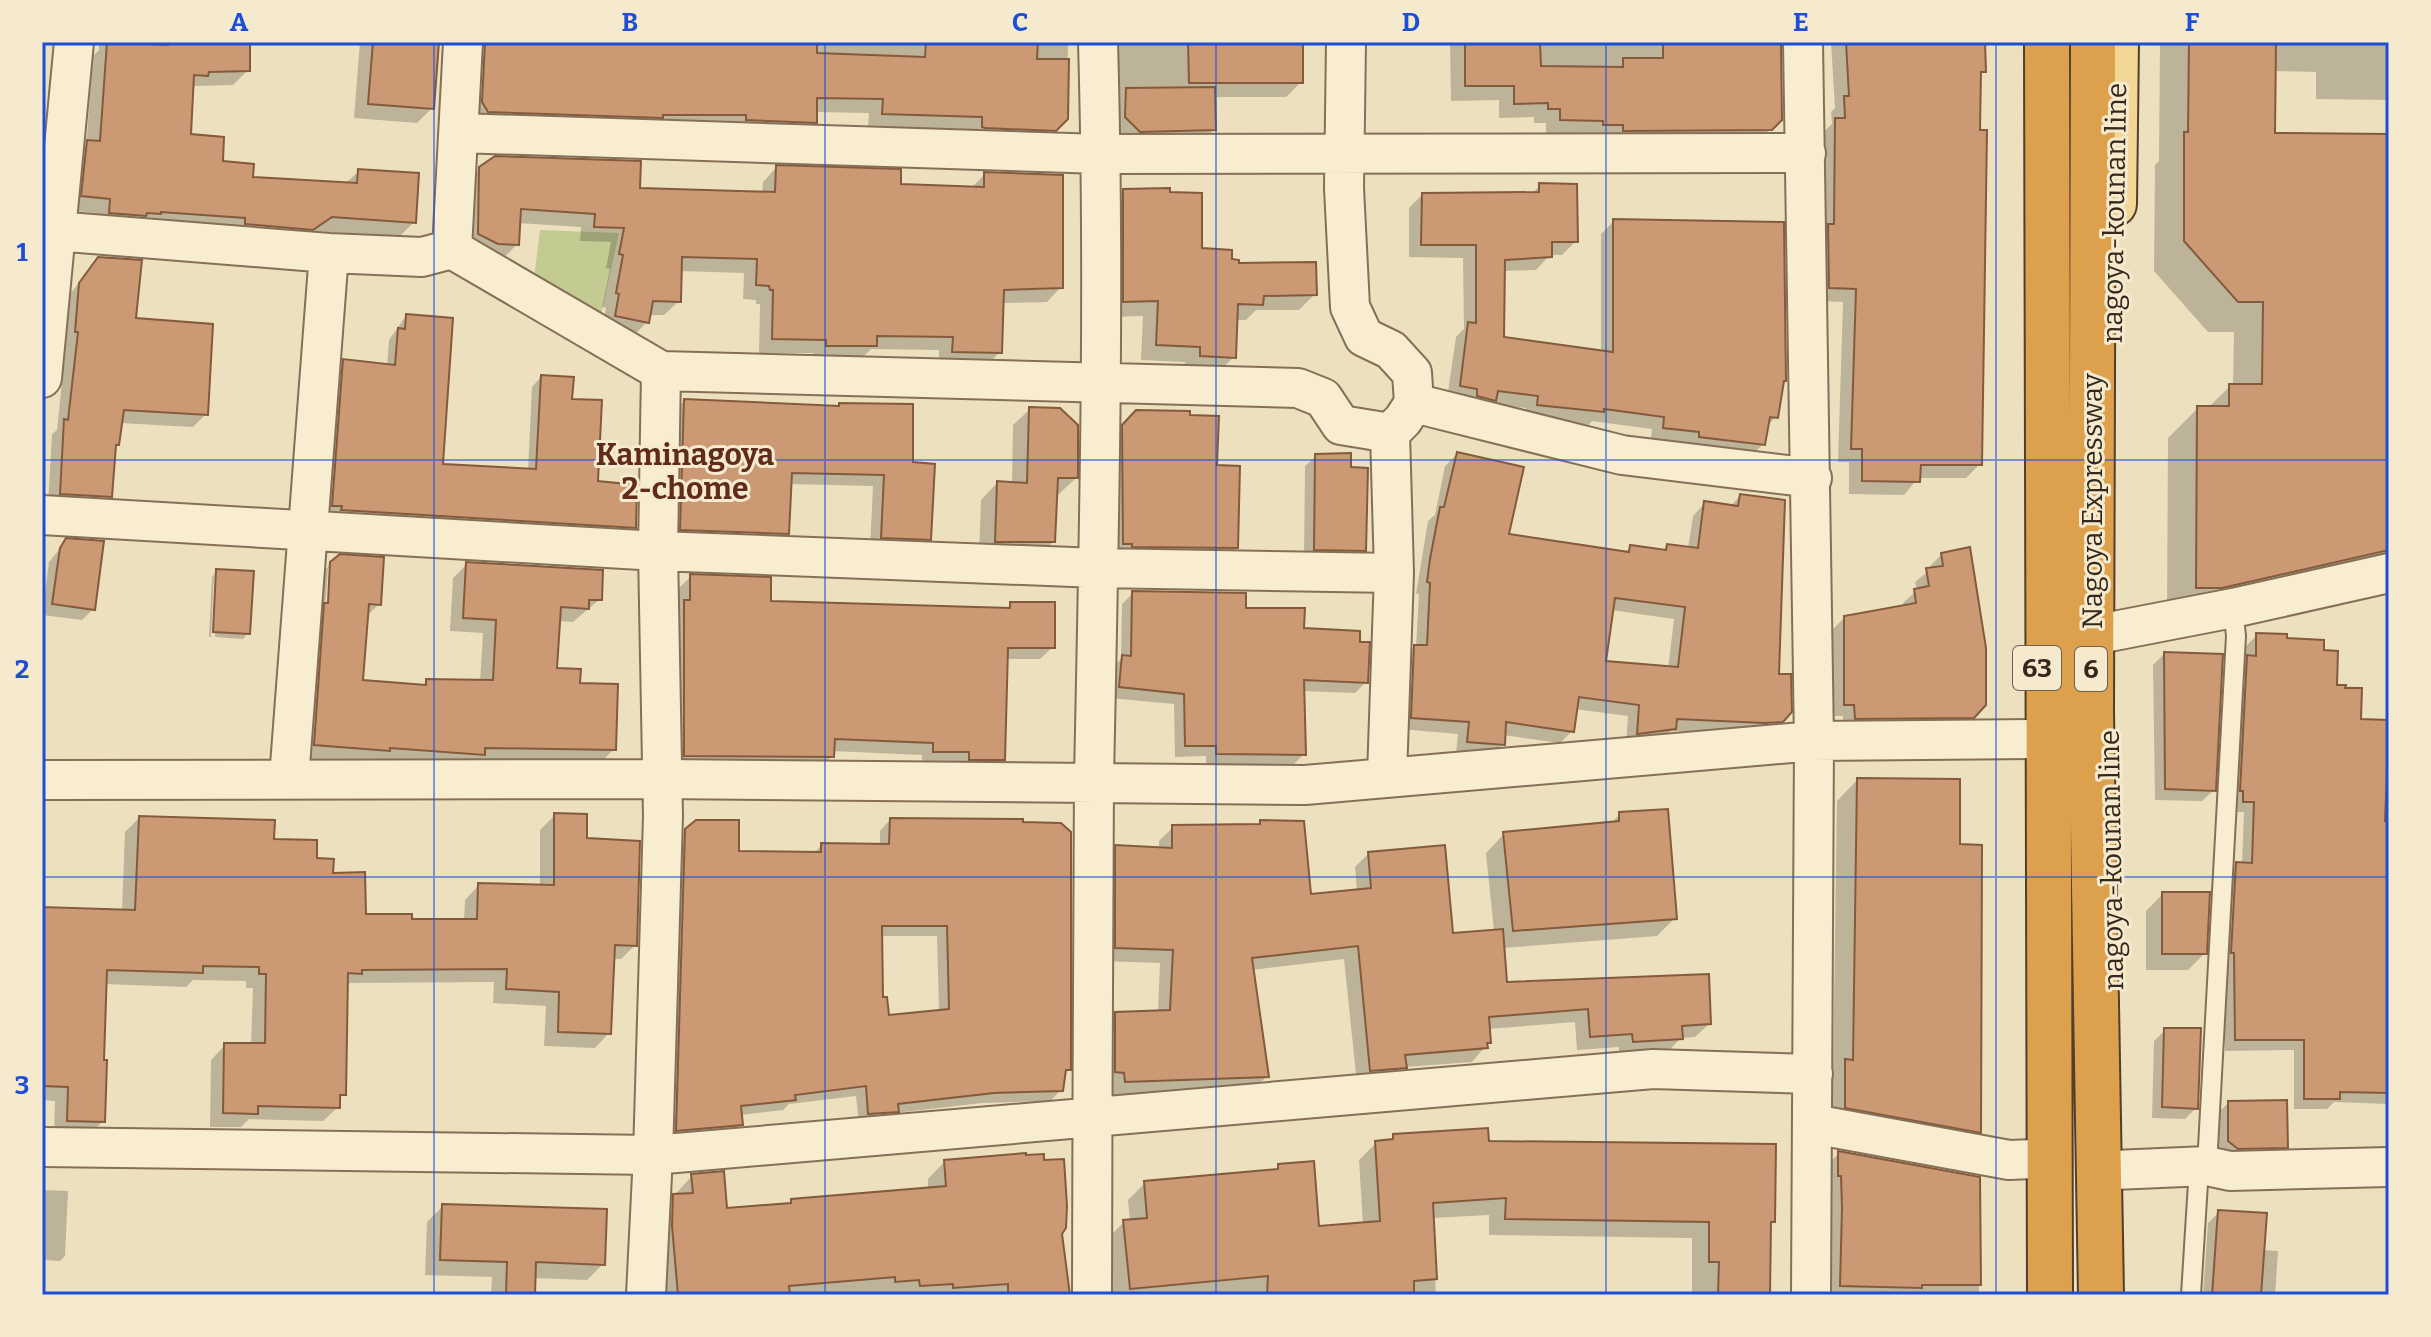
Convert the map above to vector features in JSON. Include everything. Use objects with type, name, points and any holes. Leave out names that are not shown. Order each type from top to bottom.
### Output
[{"type":"highway","name":"Nagoya Expressway","points":[[2047,42],[2050,1295]]},
{"type":"highway","name":"Nagoya Expressway","points":[[2093,42],[2091,712],[2101,1295]]},
{"type":"main road","name":"63","points":[[2037,1295],[2038,42]]},
{"type":"main road","name":"nagoya-kounan line","points":[[2116,42],[2109,632],[2116,1295]]},
{"type":"street","points":[[42,378],[52,259],[50,230],[74,42]]},
{"type":"street","points":[[452,249],[463,42]]},
{"type":"street","points":[[1092,1295],[1094,784],[1100,383],[1098,42]]},
{"type":"street","points":[[1346,42],[1345,153],[1350,307],[1364,337],[1391,350],[1412,373],[1414,403],[1390,433],[1394,573],[1387,776]]},
{"type":"street","points":[[1803,42],[1814,741],[1811,1295]]},
{"type":"street","points":[[459,133],[1101,154],[1806,153]]},
{"type":"street","points":[[50,230],[329,253],[422,257],[452,249],[661,371],[1298,388],[1323,398],[1341,425],[1390,433]]},
{"type":"street","points":[[289,779],[329,253]]},
{"type":"street","points":[[646,1295],[663,816],[658,551],[661,371]]},
{"type":"street","points":[[1414,403],[1622,455],[1812,478]]},
{"type":"street","points":[[42,515],[658,551],[1098,568],[1394,573]]},
{"type":"street","points":[[2109,632],[2389,573]]},
{"type":"street","points":[[42,780],[660,779],[1305,785],[1814,741],[2037,739]]},
{"type":"street","points":[[42,1147],[653,1155],[1653,1069],[1813,1074]]},
{"type":"street","points":[[1813,1124],[2009,1160],[2037,1159]]},
{"type":"street","points":[[2114,1170],[2389,1167]]},
{"type":"lane","points":[[2191,1295],[2203,1167],[2236,636],[2233,608]]},
{"type":"green space","points":[[540,230],[619,233],[601,315],[534,279]]},
{"type":"building","points":[[107,42],[168,45],[168,42],[250,42],[250,71],[194,75],[191,134],[224,137],[223,161],[254,164],[253,177],[357,183],[358,169],[419,173],[416,223],[332,217],[313,230],[245,224],[245,218],[161,212],[147,213],[146,216],[109,213],[110,199],[81,196],[87,140],[100,141]]},
{"type":"building","points":[[373,42],[439,42],[434,109],[368,104]]},
{"type":"building","points":[[485,42],[817,42],[817,53],[925,57],[926,42],[1038,42],[1037,59],[1069,59],[1068,119],[1056,131],[985,128],[982,127],[982,117],[882,114],[883,99],[817,98],[817,123],[746,120],[746,115],[663,115],[663,118],[488,112],[482,102]]},
{"type":"building","points":[[1188,42],[1303,42],[1303,83],[1189,83]]},
{"type":"building","points":[[1465,42],[1540,42],[1541,66],[1623,67],[1623,58],[1663,58],[1663,42],[1781,42],[1782,120],[1772,130],[1623,131],[1623,125],[1603,125],[1603,121],[1560,120],[1560,109],[1548,109],[1548,103],[1514,104],[1514,86],[1465,86]]},
{"type":"building","points":[[1846,42],[1985,42],[1986,72],[1981,72],[1980,130],[1987,130],[1982,465],[1921,465],[1920,482],[1862,481],[1862,449],[1851,449],[1856,289],[1829,288],[1828,224],[1834,224],[1835,118],[1845,118],[1844,96],[1849,96]]},
{"type":"building","points":[[2189,42],[2276,42],[2275,133],[2389,134],[2389,550],[2222,588],[2196,588],[2197,406],[2229,406],[2229,384],[2262,384],[2263,302],[2238,302],[2184,241],[2184,132],[2188,132]]},
{"type":"building","points":[[1215,87],[1216,130],[1140,132],[1125,117],[1126,88]]},
{"type":"building","points":[[495,156],[641,161],[640,188],[775,192],[776,165],[901,169],[901,184],[984,187],[984,172],[1063,175],[1063,288],[1004,290],[1002,353],[952,352],[953,337],[877,336],[877,346],[826,346],[826,340],[772,339],[773,290],[769,286],[756,285],[757,259],[682,257],[681,302],[653,301],[649,323],[615,316],[624,228],[594,227],[595,214],[521,209],[519,245],[498,244],[478,234],[479,167]]},
{"type":"building","points":[[1539,183],[1577,184],[1578,242],[1552,242],[1552,257],[1505,260],[1504,337],[1613,352],[1613,219],[1784,222],[1786,381],[1778,418],[1770,417],[1765,445],[1699,437],[1699,432],[1663,428],[1664,417],[1537,405],[1538,396],[1498,391],[1496,401],[1477,396],[1477,389],[1460,386],[1468,322],[1476,323],[1476,245],[1421,245],[1422,193],[1539,192]]},
{"type":"building","points":[[1170,188],[1170,192],[1202,193],[1202,248],[1232,250],[1232,259],[1239,260],[1239,263],[1316,262],[1317,295],[1264,296],[1263,305],[1238,304],[1236,358],[1200,356],[1200,347],[1156,345],[1158,301],[1123,302],[1123,189]]},
{"type":"building","points":[[98,257],[142,260],[136,318],[213,324],[208,415],[124,410],[119,445],[116,445],[112,497],[60,494],[64,419],[68,420],[78,332],[75,332],[79,283]]},
{"type":"building","points":[[406,314],[453,318],[443,464],[536,469],[541,375],[574,377],[572,399],[602,400],[598,481],[637,485],[636,528],[341,510],[342,506],[332,506],[343,359],[395,365],[398,328],[405,329]]},
{"type":"building","points":[[684,399],[839,406],[839,403],[913,404],[913,462],[935,464],[931,540],[881,538],[884,475],[792,473],[789,534],[680,530]]},
{"type":"building","points":[[1029,407],[1060,408],[1078,425],[1078,478],[1058,478],[1055,542],[995,542],[997,481],[1027,483]]},
{"type":"building","points":[[1136,410],[1190,411],[1190,415],[1219,416],[1217,465],[1240,466],[1238,548],[1132,547],[1132,544],[1123,544],[1122,425]]},
{"type":"building","points":[[1457,452],[1524,467],[1509,534],[1629,552],[1630,545],[1666,550],[1667,544],[1698,548],[1704,501],[1738,506],[1740,494],[1785,500],[1779,674],[1791,674],[1792,712],[1783,722],[1677,719],[1676,729],[1637,734],[1639,705],[1579,697],[1574,732],[1506,722],[1505,745],[1467,742],[1469,722],[1411,718],[1414,645],[1427,645],[1430,583],[1427,582],[1440,507],[1444,507]],"holes":[[[1615,598],[1685,607],[1678,667],[1606,661]]]},
{"type":"building","points":[[1351,453],[1351,467],[1368,468],[1366,551],[1314,550],[1315,454]]},
{"type":"building","points":[[66,538],[104,541],[95,610],[52,604],[60,548]]},
{"type":"building","points":[[1970,547],[1986,648],[1986,705],[1974,718],[1855,719],[1854,705],[1844,705],[1844,616],[1916,603],[1914,589],[1929,586],[1926,568],[1943,566],[1941,553]]},
{"type":"building","points":[[340,554],[384,557],[381,605],[369,604],[363,680],[426,685],[426,679],[493,680],[496,620],[463,618],[466,562],[603,570],[602,600],[589,600],[589,609],[561,607],[557,668],[581,669],[580,683],[618,684],[616,750],[485,748],[485,755],[314,745],[324,603],[328,603],[330,562]]},
{"type":"building","points":[[216,569],[254,571],[250,634],[213,632]]},
{"type":"building","points":[[690,574],[771,577],[771,601],[1010,608],[1010,602],[1055,602],[1055,648],[1008,648],[1005,760],[969,760],[969,752],[933,752],[933,743],[835,739],[834,757],[684,756],[684,600],[690,600]]},
{"type":"building","points":[[1132,591],[1246,593],[1246,608],[1305,608],[1304,628],[1360,631],[1360,642],[1370,642],[1368,683],[1304,680],[1306,755],[1216,754],[1216,746],[1185,746],[1184,694],[1119,687],[1122,655],[1131,656]]},
{"type":"building","points":[[2256,633],[2324,640],[2324,650],[2338,651],[2337,685],[2362,688],[2361,719],[2389,720],[2385,821],[2389,821],[2389,1093],[2340,1092],[2340,1099],[2304,1099],[2304,1040],[2235,1040],[2234,953],[2231,953],[2236,862],[2252,863],[2254,802],[2243,802],[2243,791],[2240,791],[2247,655],[2256,656]]},
{"type":"building","points":[[2164,652],[2223,654],[2216,791],[2165,789]]},
{"type":"building","points":[[1857,778],[1960,779],[1960,844],[1982,845],[1981,1133],[1845,1108],[1845,1059],[1853,1060]]},
{"type":"building","points":[[1668,809],[1677,919],[1513,931],[1503,832],[1619,821],[1619,812]]},
{"type":"building","points":[[554,813],[587,814],[587,838],[640,841],[637,946],[615,945],[611,1034],[558,1032],[559,992],[506,989],[507,969],[362,970],[362,974],[348,973],[346,1095],[340,1095],[340,1108],[258,1106],[258,1114],[223,1113],[224,1043],[265,1043],[266,974],[259,974],[259,967],[203,966],[203,973],[107,970],[105,1122],[67,1121],[68,1087],[42,1086],[42,907],[135,910],[139,816],[275,820],[274,839],[317,840],[317,858],[334,859],[333,873],[365,872],[366,914],[412,914],[412,919],[477,919],[478,883],[554,885]]},
{"type":"building","points":[[890,818],[1023,819],[1023,822],[1061,823],[1071,832],[1071,1070],[1066,1070],[1063,1091],[994,1093],[898,1104],[899,1112],[868,1114],[866,1086],[795,1095],[796,1100],[741,1106],[743,1125],[676,1131],[685,829],[696,820],[739,820],[739,851],[821,852],[821,843],[889,844]],"holes":[[[882,926],[947,926],[949,1009],[889,1015],[887,997],[883,997]]]},
{"type":"building","points":[[1260,820],[1304,821],[1311,894],[1371,888],[1368,852],[1445,845],[1453,933],[1503,929],[1507,982],[1709,974],[1711,1024],[1682,1026],[1683,1039],[1633,1042],[1632,1034],[1590,1037],[1588,1009],[1489,1017],[1491,1043],[1487,1043],[1488,1048],[1405,1055],[1407,1068],[1370,1071],[1358,946],[1252,958],[1269,1077],[1125,1082],[1124,1073],[1115,1072],[1115,1012],[1170,1010],[1173,950],[1115,948],[1115,845],[1172,848],[1172,825],[1260,824]]},
{"type":"building","points":[[2162,892],[2210,892],[2207,954],[2162,954]]},
{"type":"building","points":[[2164,1028],[2201,1028],[2198,1109],[2162,1107]]},
{"type":"building","points":[[2287,1100],[2288,1148],[2238,1149],[2228,1141],[2228,1101]]},
{"type":"building","points":[[1488,1128],[1489,1141],[1776,1144],[1770,1295],[1718,1295],[1719,1262],[1709,1262],[1709,1222],[1505,1219],[1506,1198],[1433,1203],[1437,1279],[1414,1281],[1414,1295],[1267,1295],[1268,1276],[1130,1289],[1123,1220],[1147,1218],[1144,1181],[1278,1169],[1278,1164],[1314,1161],[1319,1226],[1380,1221],[1375,1141],[1393,1139],[1393,1134]]},
{"type":"building","points":[[1838,1151],[1980,1177],[1981,1285],[1922,1285],[1922,1288],[1840,1286],[1842,1208]]},
{"type":"building","points":[[1044,1154],[1044,1160],[1064,1159],[1067,1206],[1066,1228],[1062,1234],[1070,1295],[1008,1295],[1008,1284],[953,1288],[953,1284],[920,1286],[919,1280],[895,1282],[895,1277],[789,1286],[790,1295],[678,1295],[672,1226],[673,1194],[693,1193],[691,1174],[724,1171],[727,1208],[791,1203],[791,1199],[946,1186],[944,1160]]},
{"type":"building","points":[[442,1204],[607,1209],[605,1265],[536,1262],[535,1295],[506,1295],[507,1262],[440,1260]]},
{"type":"building","points":[[2218,1210],[2267,1213],[2261,1295],[2212,1295]]},
{"type":"district","name":"Kaminagoya 2-chome","points":[[685,472]]}]
